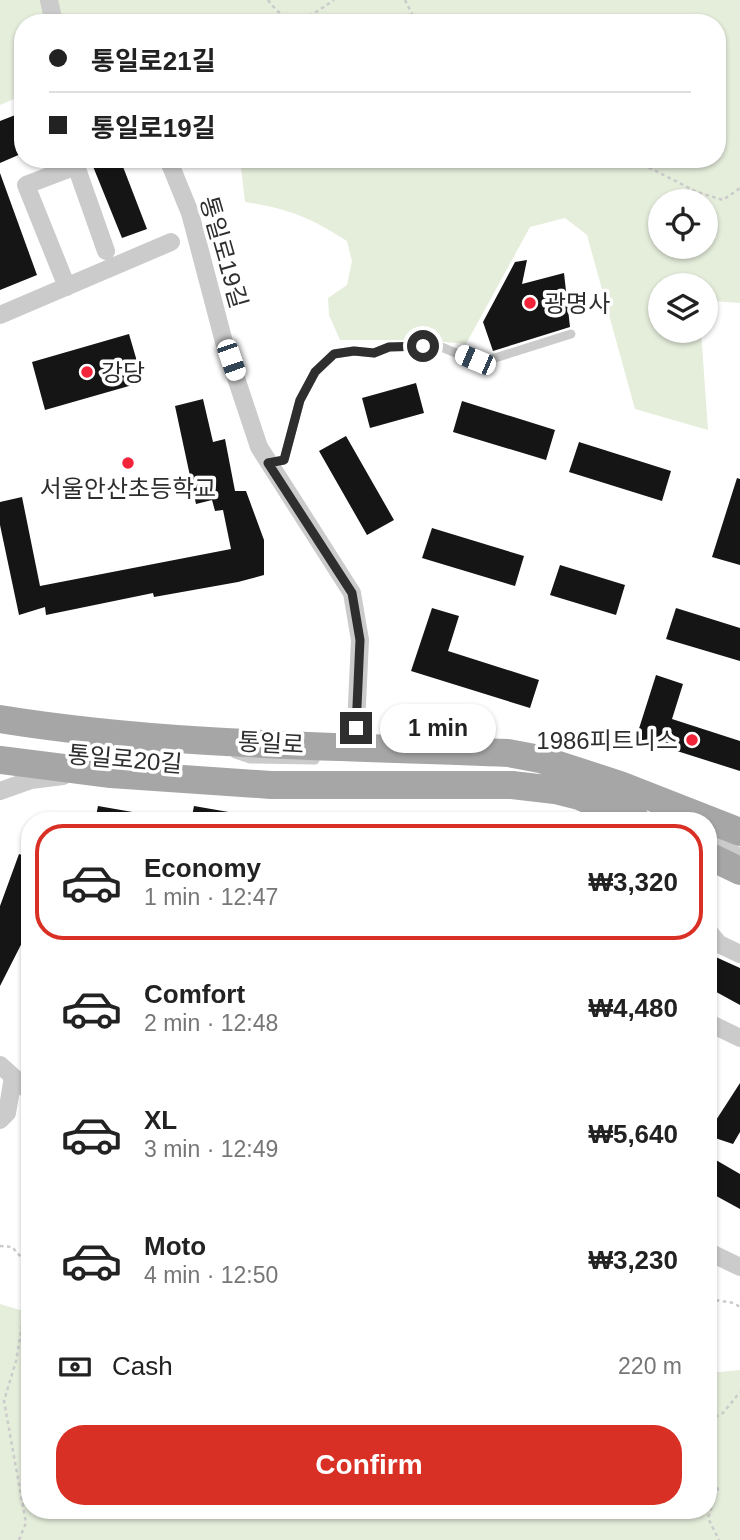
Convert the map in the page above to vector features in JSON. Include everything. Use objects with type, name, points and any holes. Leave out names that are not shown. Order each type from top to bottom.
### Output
[{"type":"main road","name":"통일로","points":[[0,719],[57,728],[250,743],[508,753],[540,759],[568,782],[579,796],[616,812]]},
{"type":"main road","name":"통일로","points":[[0,760],[111,774],[271,785],[512,785],[568,782],[620,785],[689,812]]},
{"type":"main road","name":"통일로","points":[[717,823],[740,832]]},
{"type":"main road","points":[[717,860],[740,872]]},
{"type":"street","points":[[67,287],[26,185],[71,168]]},
{"type":"street","points":[[77,168],[106,251]]},
{"type":"street","name":"통일로19길","points":[[172,168],[190,213],[224,342],[259,447],[352,593],[360,640],[355,746]]},
{"type":"street","points":[[0,315],[171,242]]},
{"type":"street","name":"통일로20길","points":[[0,791],[31,780],[77,775],[236,794],[238,783]]},
{"type":"street","points":[[717,942],[740,954]]},
{"type":"street","points":[[717,1027],[740,1038]]},
{"type":"street","points":[[6,1071],[21,1084]]},
{"type":"street","points":[[0,1120],[7,1113],[6,1071]]},
{"type":"street","points":[[717,1256],[740,1267]]},
{"type":"lane","points":[[268,463],[284,460],[300,400],[315,372],[334,354],[354,351],[374,353],[389,347],[439,346],[475,360],[495,358],[571,334]]},
{"type":"lane","points":[[173,737],[250,759],[327,760]]},
{"type":"lane","points":[[533,768],[568,782]]},
{"type":"lane","points":[[717,842],[740,852]]},
{"type":"path","points":[[312,14],[334,0]]},
{"type":"path","points":[[650,168],[697,192],[723,200],[740,188]]},
{"type":"path","points":[[0,1246],[12,1247],[21,1257]]},
{"type":"path","points":[[717,1300],[734,1303],[740,1307]]},
{"type":"path","points":[[21,1332],[16,1361],[4,1401],[21,1495]]},
{"type":"path","points":[[717,1416],[723,1413],[740,1392]]},
{"type":"path","points":[[19,1540],[25,1519]]},
{"type":"path","points":[[708,1519],[719,1540]]},
{"type":"green space","points":[[0,0],[740,0],[740,303],[718,301],[718,273],[648,273],[648,343],[702,343],[708,430],[635,409],[587,235],[565,218],[530,227],[466,344],[424,340],[340,340],[329,315],[328,298],[347,285],[352,261],[347,241],[299,215],[245,202],[241,168],[726,168],[726,14],[14,14],[14,99],[0,105]]},
{"type":"green space","points":[[0,1304],[21,1310],[21,1519],[717,1519],[717,1372],[740,1370],[740,1540],[0,1540]]},
{"type":"building","points":[[14,116],[14,157],[0,163],[0,121]]},
{"type":"building","points":[[94,168],[123,168],[147,229],[122,238]]},
{"type":"building","points":[[0,173],[37,275],[0,290]]},
{"type":"building","name":"광명사","points":[[527,260],[522,284],[564,273],[570,327],[493,351],[483,322],[515,262]]},
{"type":"building","name":"강당","points":[[129,334],[143,382],[45,410],[32,362]]},
{"type":"building","points":[[416,383],[424,413],[370,428],[362,398]]},
{"type":"building","name":"서울안산초등학교","points":[[203,399],[213,442],[225,439],[235,491],[246,491],[264,540],[264,575],[154,597],[153,593],[46,615],[45,607],[19,615],[0,525],[0,502],[22,497],[40,586],[231,549],[223,510],[215,511],[212,500],[196,504],[175,406]]},
{"type":"building","points":[[462,401],[555,430],[546,460],[453,432]]},
{"type":"building","points":[[346,436],[394,520],[367,535],[319,451]]},
{"type":"building","points":[[579,442],[671,471],[662,501],[569,472]]},
{"type":"building","points":[[737,478],[740,479],[740,565],[712,557]]},
{"type":"building","points":[[432,528],[524,556],[515,586],[422,558]]},
{"type":"building","points":[[560,565],[625,585],[616,615],[550,595]]},
{"type":"building","points":[[432,608],[459,616],[448,651],[539,680],[530,708],[411,671]]},
{"type":"building","points":[[676,608],[740,628],[740,661],[666,639]]},
{"type":"building","points":[[656,675],[683,684],[672,719],[740,741],[740,771],[636,738]]},
{"type":"building","points":[[98,806],[132,812],[97,812]]},
{"type":"building","points":[[194,806],[228,812],[193,812]]},
{"type":"building","points":[[19,854],[21,855],[21,945],[0,986],[0,906]]},
{"type":"building","points":[[717,958],[740,968],[740,1005],[717,992]]},
{"type":"building","points":[[740,1083],[740,1132],[733,1144],[717,1139],[717,1119]]},
{"type":"building","points":[[717,1161],[740,1174],[740,1209],[717,1196]]},
{"type":"place","name":"광명사","points":[[530,303]]},
{"type":"place","name":"강당","points":[[87,372]]},
{"type":"place","name":"서울안산초등학교","points":[[128,463]]},
{"type":"place","name":"1986피트니스","points":[[692,740]]},
{"type":"route","points":[[356,728],[360,640],[352,593],[268,463],[284,460],[300,400],[315,372],[334,354],[354,351],[374,353],[389,347],[423,346]]}]
